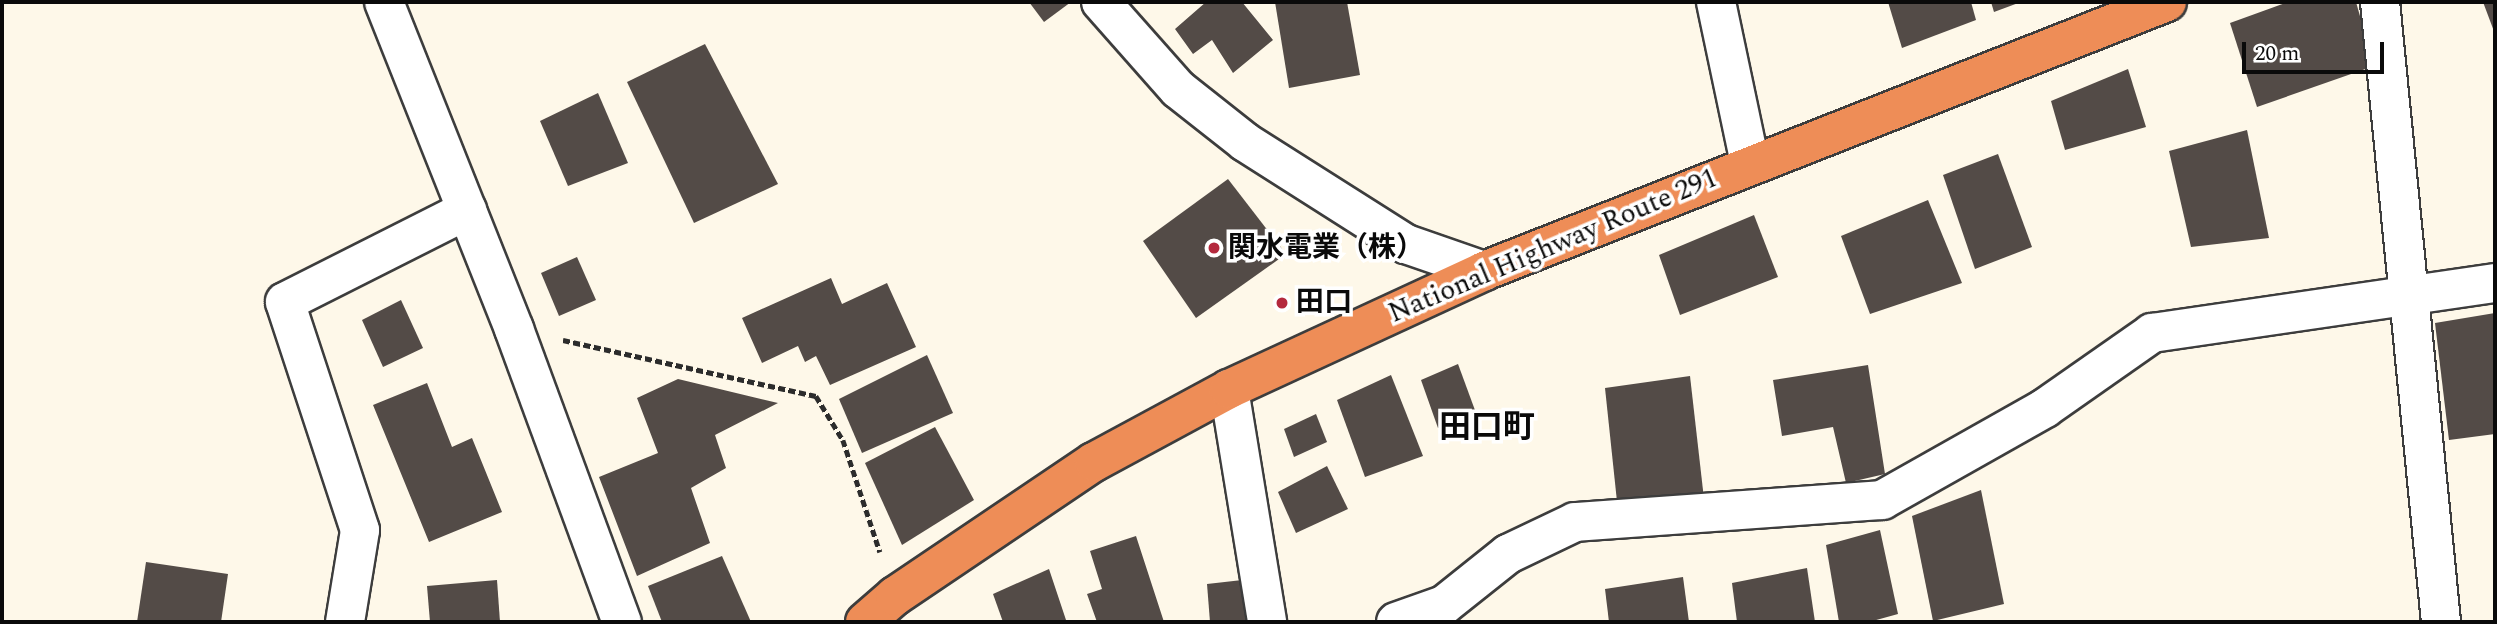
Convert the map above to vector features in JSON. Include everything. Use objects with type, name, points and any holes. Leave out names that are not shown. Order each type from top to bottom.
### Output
[{"type":"highway","name":"National Highway Route 291","points":[[865,622],[895,596],[1094,462],[1229,389],[1484,271],[1750,163],[2167,2]]},
{"type":"street","points":[[384,2],[514,329],[622,622]]},
{"type":"street","points":[[1101,2],[1178,89],[1245,142],[1406,244],[1484,271]]},
{"type":"street","points":[[1716,2],[1750,163]]},
{"type":"street","points":[[2380,2],[2441,622]]},
{"type":"street","points":[[345,622],[360,530],[285,302],[467,210]]},
{"type":"street","points":[[1396,622],[1444,605],[1508,554],[1575,522],[1882,500],[2045,408],[2152,332],[2409,298],[2495,282]]},
{"type":"street","points":[[1229,389],[1267,622]]},
{"type":"path","points":[[514,329],[816,396],[844,440],[895,596]]},
{"type":"building","points":[[1029,2],[1071,2],[1044,22]]},
{"type":"building","points":[[1206,2],[1242,2],[1273,40],[1233,73],[1212,40],[1193,54],[1175,29]]},
{"type":"building","points":[[1275,2],[1347,2],[1360,75],[1289,88]]},
{"type":"building","points":[[1888,2],[1971,2],[1976,20],[1902,48]]},
{"type":"building","points":[[1991,2],[2021,2],[1994,12]]},
{"type":"building","points":[[2288,2],[2356,2],[2374,66],[2257,107],[2230,23]]},
{"type":"building","points":[[2483,2],[2495,2],[2495,34]]},
{"type":"building","points":[[705,44],[778,184],[694,223],[627,82]]},
{"type":"building","points":[[2128,69],[2146,127],[2065,150],[2051,101]]},
{"type":"building","points":[[598,93],[628,163],[568,186],[540,121]]},
{"type":"building","points":[[2247,130],[2269,238],[2191,247],[2169,151]]},
{"type":"building","points":[[1998,154],[2032,247],[1975,269],[1943,175]]},
{"type":"building","name":"関水電業（株）","points":[[1228,179],[1286,254],[1196,318],[1143,241]]},
{"type":"building","points":[[1928,200],[1962,283],[1870,314],[1841,236]]},
{"type":"building","points":[[1754,215],[1778,277],[1680,315],[1659,255]]},
{"type":"building","points":[[577,257],[596,300],[559,316],[541,273]]},
{"type":"building","points":[[831,278],[842,304],[887,283],[916,347],[830,385],[816,356],[805,362],[798,346],[762,363],[742,318]]},
{"type":"building","points":[[401,300],[423,348],[383,367],[362,320]]},
{"type":"building","points":[[2495,313],[2495,434],[2449,440],[2435,323]]},
{"type":"building","points":[[927,355],[953,413],[862,453],[839,399]]},
{"type":"building","points":[[1458,364],[1476,413],[1438,428],[1421,380]]},
{"type":"building","points":[[1868,365],[1885,474],[1846,483],[1833,427],[1782,436],[1773,380]]},
{"type":"building","points":[[1391,375],[1423,456],[1365,477],[1337,400]]},
{"type":"building","points":[[1690,376],[1704,499],[1618,511],[1605,388]]},
{"type":"building","points":[[678,379],[778,403],[715,435],[726,468],[691,488],[710,543],[637,576],[599,477],[658,453],[637,398]]},
{"type":"building","points":[[427,383],[452,447],[472,438],[502,512],[429,542],[373,405]]},
{"type":"building","points":[[1316,414],[1327,442],[1294,457],[1284,429]]},
{"type":"building","points":[[935,427],[974,500],[902,545],[865,463]]},
{"type":"building","points":[[1327,466],[1348,509],[1296,533],[1278,492]]},
{"type":"building","points":[[1981,490],[2004,604],[1933,621],[1912,516]]},
{"type":"building","points":[[1880,530],[1898,614],[1869,622],[1839,622],[1826,545]]},
{"type":"building","points":[[1136,536],[1164,622],[1097,622],[1087,594],[1102,589],[1090,551]]},
{"type":"building","points":[[722,556],[751,622],[662,622],[648,586]]},
{"type":"building","points":[[146,562],[228,574],[221,622],[137,622]]},
{"type":"building","points":[[1807,568],[1815,622],[1737,622],[1732,583]]},
{"type":"building","points":[[1049,569],[1066,620],[1003,622],[993,594]]},
{"type":"building","points":[[1683,577],[1689,622],[1609,622],[1605,589]]},
{"type":"building","points":[[1260,578],[1265,622],[1210,622],[1207,584]]},
{"type":"building","points":[[497,580],[500,622],[430,622],[427,586]]},
{"type":"place","name":"関水電業（株）","points":[[1214,248]]},
{"type":"place","name":"田口","points":[[1282,303]]},
{"type":"district","name":"田口町","points":[[1487,428]]}]
